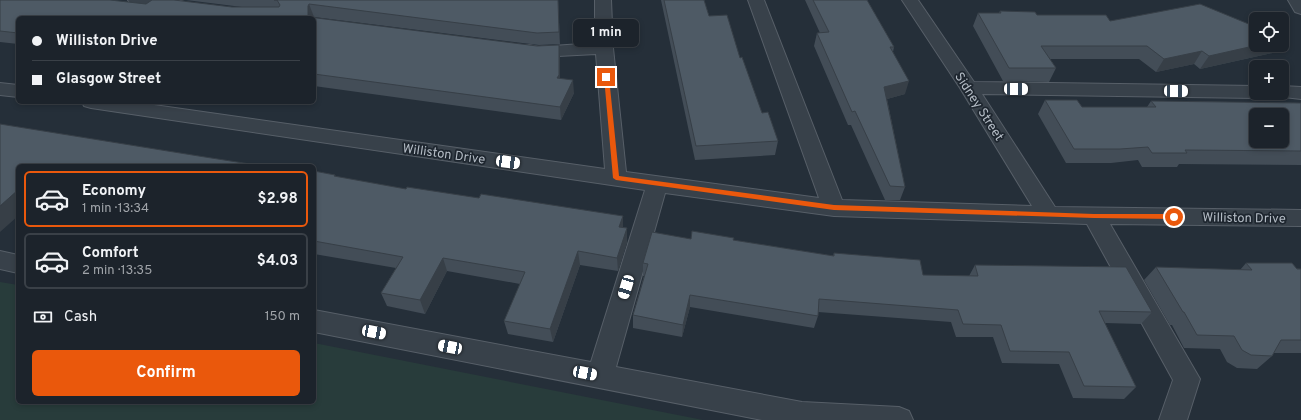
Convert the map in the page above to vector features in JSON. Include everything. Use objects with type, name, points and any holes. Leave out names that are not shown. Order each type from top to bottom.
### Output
[{"type":"street","points":[[136,0],[191,7]]},
{"type":"street","points":[[603,0],[604,48],[616,178]]},
{"type":"street","points":[[756,0],[834,208]]},
{"type":"street","name":"Sidney Street","points":[[910,0],[969,88],[1048,214]]},
{"type":"street","points":[[1296,0],[1301,9]]},
{"type":"street","points":[[516,49],[539,52],[604,48]]},
{"type":"street","points":[[969,88],[1249,92]]},
{"type":"street","points":[[0,89],[16,91]]},
{"type":"street","points":[[1289,92],[1301,93]]},
{"type":"street","name":"Williston Drive","points":[[105,104],[657,184],[834,208],[1094,216],[1301,218]]},
{"type":"street","points":[[600,376],[657,184]]},
{"type":"street","points":[[1094,216],[1187,379],[1173,420]]},
{"type":"street","points":[[0,260],[16,264]]},
{"type":"street","points":[[316,321],[802,415],[900,420]]},
{"type":"green space","points":[[0,282],[16,285],[16,404],[316,404],[316,343],[703,420],[0,420]]},
{"type":"building","points":[[0,0],[110,0],[146,4],[152,0],[174,0],[232,7],[279,7],[280,5],[277,0],[558,0],[559,32],[537,33],[309,4],[308,16],[16,16],[16,33],[0,31]]},
{"type":"building","points":[[664,0],[704,0],[709,16],[727,15],[740,58],[742,57],[762,113],[768,112],[778,141],[696,146]]},
{"type":"building","points":[[813,0],[867,0],[894,47],[890,47],[909,81],[884,87],[905,187],[890,186],[855,111],[852,112],[817,33],[829,32]]},
{"type":"building","points":[[1200,4],[1249,24],[1249,47],[1209,56],[1202,51],[1164,59],[1147,46],[1041,46],[1056,68],[1009,68],[978,13],[1001,13],[1000,11],[1035,12],[1037,15],[1106,15],[1110,21]]},
{"type":"building","points":[[316,18],[537,46],[559,45],[559,75],[557,78],[573,80],[560,107],[316,74]]},
{"type":"building","points":[[1045,100],[1077,100],[1082,107],[1156,107],[1151,101],[1301,103],[1301,151],[1185,150],[1187,153],[1152,153],[1148,147],[1120,149],[1074,149]]},
{"type":"building","points":[[0,124],[250,164],[16,164],[16,192],[0,206]]},
{"type":"building","points":[[316,171],[406,189],[407,187],[479,198],[481,194],[623,216],[619,227],[627,228],[617,258],[578,251],[550,329],[504,321],[525,272],[443,258],[420,300],[381,293],[403,257],[316,241]]},
{"type":"building","points":[[692,231],[734,238],[733,240],[834,256],[834,253],[920,260],[923,275],[978,276],[975,265],[1126,267],[1152,312],[1099,311],[1136,387],[1084,386],[1069,352],[1010,351],[1001,325],[963,324],[958,310],[819,299],[818,316],[690,295],[683,325],[633,315],[648,264],[643,263],[652,232],[691,239]]},
{"type":"building","points":[[1246,263],[1292,263],[1297,269],[1301,269],[1301,340],[1281,340],[1272,356],[1251,355],[1242,350],[1234,336],[1197,335],[1156,267],[1252,270]]},
{"type":"route","points":[[606,77],[616,178],[834,208],[1174,217]]}]
